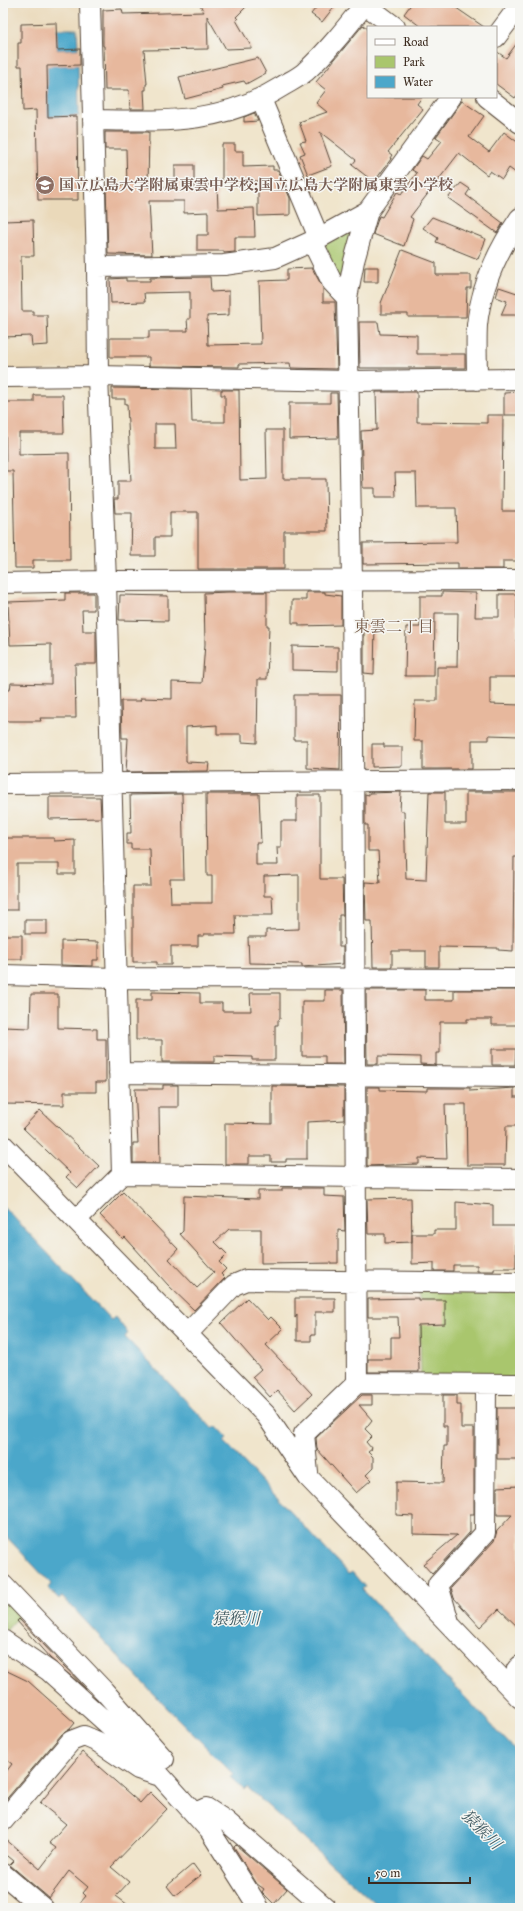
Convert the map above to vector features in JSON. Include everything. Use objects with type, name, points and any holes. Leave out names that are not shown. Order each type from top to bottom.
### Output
[{"type":"street","points":[[90,3],[97,267],[98,376],[106,581],[122,1174]]},
{"type":"street","points":[[93,120],[178,121],[226,112],[261,99],[303,74],[336,41],[364,4],[394,26]]},
{"type":"street","points":[[497,36],[520,5]]},
{"type":"street","points":[[357,1384],[357,1177],[352,781],[352,580],[350,381],[347,298],[354,261],[368,211],[450,98]]},
{"type":"street","points":[[488,98],[520,123]]},
{"type":"street","points":[[261,99],[332,282],[347,298]]},
{"type":"street","points":[[97,267],[224,265],[275,258],[316,239],[368,211]]},
{"type":"street","points":[[477,380],[477,324],[486,284],[503,243],[520,218]]},
{"type":"street","points":[[3,377],[98,376],[350,381],[520,379]]},
{"type":"street","points":[[3,583],[106,581],[520,580]]},
{"type":"street","points":[[3,784],[520,780]]},
{"type":"street","points":[[3,975],[117,978],[520,979]]},
{"type":"street","points":[[119,1073],[520,1077]]},
{"type":"street","points":[[3,1144],[266,1416],[308,1477],[520,1698]]},
{"type":"street","points":[[77,1219],[122,1174],[520,1179]]},
{"type":"street","points":[[186,1334],[234,1285],[246,1280],[520,1283]]},
{"type":"street","points":[[308,1477],[304,1434],[357,1384],[520,1384]]},
{"type":"street","points":[[450,1626],[438,1585],[485,1533],[486,1384]]},
{"type":"street","points":[[3,1585],[104,1691],[200,1810],[210,1831],[259,1908]]},
{"type":"street","points":[[3,1640],[49,1671],[138,1750],[161,1776],[200,1810],[226,1821],[326,1908]]},
{"type":"street","points":[[520,1666],[517,1669],[520,1675]]},
{"type":"street","points":[[3,1821],[71,1741],[84,1736],[98,1742],[138,1769],[161,1776]]},
{"type":"street","points":[[3,1874],[43,1908]]},
{"type":"shaded area","name":"国立広島大学附属東雲中学校;国立広島大学附属東雲小学校","points":[[3,3],[81,3],[92,368],[3,372]]},
{"type":"green space","points":[[346,233],[351,233],[353,238],[345,277],[338,280],[324,244]]},
{"type":"green space","points":[[419,1290],[520,1290],[520,1378],[421,1378]]},
{"type":"green space","points":[[3,1593],[22,1613],[3,1634]]},
{"type":"water","points":[[57,29],[77,29],[78,49],[57,50]]},
{"type":"water","points":[[78,65],[79,116],[48,117],[47,66]]},
{"type":"water","name":"猿猴川","points":[[3,1206],[111,1320],[115,1317],[128,1333],[125,1337],[213,1429],[216,1426],[227,1438],[224,1441],[349,1574],[352,1572],[365,1587],[362,1589],[520,1755],[520,1908],[380,1908],[247,1787],[244,1790],[230,1777],[233,1774],[156,1697],[62,1596],[59,1599],[48,1588],[51,1584],[3,1533]]},
{"type":"building","points":[[199,3],[250,3],[236,17],[238,19],[236,20],[252,48],[226,49],[207,16],[208,49],[144,50],[147,84],[146,90],[144,90],[145,109],[130,109],[129,90],[105,90],[103,10],[122,9],[123,14],[204,12]]},
{"type":"building","points":[[320,3],[337,3],[322,22],[311,14]]},
{"type":"building","points":[[412,3],[449,3],[483,26],[420,26],[404,14]]},
{"type":"building","points":[[56,23],[57,50],[80,49],[80,65],[47,66],[48,117],[77,116],[78,200],[38,200],[36,110],[23,111],[22,66],[18,66],[18,43],[21,43],[21,24]]},
{"type":"building","points":[[363,25],[367,28],[367,98],[421,98],[417,104],[423,109],[388,152],[392,155],[390,158],[391,159],[374,182],[352,165],[356,160],[320,132],[332,166],[308,175],[300,155],[305,153],[300,142],[306,141],[299,122],[327,112],[316,103],[326,90],[316,82]]},
{"type":"building","points":[[520,39],[520,91],[515,98],[497,85],[497,52],[506,58]]},
{"type":"building","points":[[258,58],[266,73],[246,84],[244,81],[222,86],[223,89],[185,99],[179,77]]},
{"type":"building","points":[[462,101],[484,116],[469,137],[489,152],[504,132],[520,144],[520,176],[509,168],[502,179],[490,171],[487,175],[459,153],[410,217],[413,219],[404,246],[373,234],[379,216],[382,217],[397,192],[401,194],[417,173],[412,170],[422,156],[427,159],[442,141],[436,137]]},
{"type":"building","points":[[254,113],[258,121],[244,122],[244,117]]},
{"type":"building","points":[[105,132],[149,132],[148,187],[175,187],[175,165],[194,165],[194,189],[207,188],[207,185],[217,184],[218,209],[254,208],[255,237],[235,237],[235,252],[224,253],[224,251],[197,251],[197,235],[208,235],[208,212],[184,213],[184,201],[149,201],[152,255],[108,254],[106,186],[127,185],[126,149],[105,149]]},
{"type":"building","points":[[222,144],[235,144],[235,151],[243,151],[243,167],[273,166],[273,170],[278,170],[290,198],[290,215],[258,216],[258,181],[222,181]]},
{"type":"building","points":[[461,183],[470,189],[466,195],[503,223],[497,233],[448,198]]},
{"type":"building","points":[[432,217],[486,239],[478,259],[436,242],[438,238],[423,228]]},
{"type":"building","points":[[33,220],[34,256],[21,256],[22,311],[33,311],[33,315],[47,315],[48,345],[32,346],[31,336],[3,337],[3,221]]},
{"type":"building","points":[[402,250],[436,263],[436,275],[471,275],[471,288],[467,288],[466,317],[408,317],[408,314],[381,314],[381,303]]},
{"type":"building","points":[[365,267],[378,267],[378,282],[364,282]]},
{"type":"building","points":[[312,268],[323,288],[323,302],[335,302],[337,369],[291,368],[290,363],[239,364],[239,367],[149,366],[149,357],[110,357],[110,338],[149,338],[149,331],[188,331],[187,319],[190,319],[190,292],[144,293],[145,302],[111,303],[110,279],[126,278],[126,281],[150,281],[150,278],[210,277],[211,292],[229,291],[229,315],[207,316],[208,345],[261,344],[259,281],[287,280],[287,269]]},
{"type":"building","points":[[499,287],[520,294],[520,315],[501,315],[507,301],[496,297]]},
{"type":"building","points":[[359,322],[378,322],[380,334],[417,335],[417,354],[465,354],[465,368],[360,368]]},
{"type":"building","points":[[112,388],[191,389],[192,422],[225,422],[225,395],[221,395],[221,390],[239,390],[240,480],[267,479],[266,430],[283,430],[283,479],[326,479],[327,531],[284,531],[284,569],[198,569],[198,512],[170,512],[170,537],[155,537],[155,556],[131,556],[132,513],[115,513],[114,499],[118,499],[118,481],[131,481],[127,404],[125,404],[125,399],[112,399]],"holes":[[[155,424],[175,424],[176,449],[155,449]]]},
{"type":"building","points":[[376,392],[417,392],[417,422],[487,423],[487,415],[503,415],[502,511],[520,511],[520,561],[503,561],[503,569],[458,569],[458,563],[363,564],[363,543],[457,542],[456,508],[417,508],[416,473],[395,473],[396,497],[375,497],[375,488],[363,488],[361,431],[377,430]]},
{"type":"building","points":[[520,392],[520,415],[504,415],[504,393]]},
{"type":"building","points":[[330,393],[337,393],[338,438],[289,439],[289,403],[330,403]]},
{"type":"building","points":[[34,395],[63,395],[64,433],[19,433],[19,454],[69,453],[70,560],[33,560],[33,568],[15,568],[13,471],[6,471],[5,402],[34,402]]},
{"type":"building","points":[[267,592],[267,626],[269,626],[267,679],[258,679],[257,743],[242,742],[242,734],[217,734],[217,725],[186,727],[186,762],[209,763],[208,771],[126,772],[128,738],[122,738],[121,701],[140,701],[141,698],[172,699],[172,682],[202,683],[205,644],[204,593]]},
{"type":"building","points":[[306,592],[325,592],[325,594],[341,596],[341,625],[299,626],[299,623],[292,623],[292,600],[306,600]]},
{"type":"building","points":[[442,592],[476,593],[475,617],[499,617],[499,594],[517,594],[517,677],[490,677],[490,704],[520,705],[520,736],[489,735],[489,740],[472,740],[472,769],[423,769],[423,741],[414,741],[415,701],[437,701],[437,667],[457,667],[458,613],[435,613],[434,676],[405,676],[406,627],[420,627],[420,596],[442,596]]},
{"type":"building","points":[[65,593],[94,593],[94,610],[82,610],[83,631],[96,631],[96,664],[75,664],[76,718],[40,718],[41,721],[3,721],[3,690],[10,690],[11,683],[51,684],[51,644],[10,645],[8,602],[65,600]]},
{"type":"building","points":[[120,595],[168,596],[168,621],[119,620]]},
{"type":"building","points":[[364,623],[375,623],[374,674],[364,673]]},
{"type":"building","points":[[292,646],[338,647],[338,671],[292,670]]},
{"type":"building","points":[[294,695],[341,695],[340,770],[307,768],[307,740],[294,740]]},
{"type":"building","points":[[372,744],[384,744],[384,747],[402,747],[402,766],[372,767]]},
{"type":"building","points":[[401,792],[400,811],[404,811],[406,879],[426,880],[429,792],[445,792],[445,824],[466,824],[466,792],[520,792],[520,857],[514,857],[513,951],[498,950],[498,948],[439,947],[439,967],[426,967],[426,951],[392,951],[392,967],[373,967],[372,921],[366,921],[365,882],[380,883],[378,851],[368,851],[368,825],[365,825],[365,794],[369,795],[369,793]]},
{"type":"building","points":[[182,794],[184,879],[170,879],[171,903],[212,903],[212,876],[207,876],[206,794],[259,794],[261,843],[256,843],[256,865],[278,865],[277,847],[281,847],[281,821],[297,821],[297,795],[320,795],[320,879],[342,879],[343,915],[339,915],[339,947],[343,947],[343,964],[302,967],[302,964],[249,963],[248,937],[266,937],[266,930],[299,929],[299,875],[264,876],[264,896],[272,896],[273,915],[235,915],[236,934],[204,934],[204,936],[198,936],[198,946],[171,946],[171,965],[157,965],[157,962],[133,962],[133,886],[151,886],[150,849],[131,849],[131,844],[127,844],[127,833],[131,833],[130,795]]},
{"type":"building","points":[[49,797],[100,797],[101,818],[49,819]]},
{"type":"building","points":[[3,838],[54,838],[54,841],[75,840],[75,874],[59,874],[59,864],[17,864],[17,910],[3,910]]},
{"type":"building","points":[[25,920],[47,920],[47,934],[25,934]]},
{"type":"building","points":[[3,935],[22,935],[22,959],[3,959]]},
{"type":"building","points":[[61,941],[98,942],[98,960],[93,960],[93,966],[61,965]]},
{"type":"building","points":[[325,990],[343,990],[344,1064],[325,1064],[325,1056],[302,1056],[302,1001],[325,1001]]},
{"type":"building","points":[[366,990],[425,990],[425,1000],[454,1000],[454,990],[520,990],[518,1025],[492,1025],[492,1019],[467,1019],[467,1022],[440,1022],[440,1053],[436,1053],[436,1065],[420,1064],[420,1057],[378,1056],[378,1064],[367,1064]]},
{"type":"building","points":[[152,992],[200,993],[200,1003],[222,1003],[222,1011],[251,1011],[250,993],[280,993],[280,1019],[278,1020],[278,1025],[275,1025],[275,1060],[252,1060],[252,1057],[214,1056],[214,1062],[162,1062],[162,1040],[136,1040],[136,1000],[152,1000]]},
{"type":"building","points":[[31,994],[58,994],[58,1028],[97,1029],[97,1039],[106,1039],[106,1082],[96,1082],[96,1092],[64,1092],[64,1105],[3,1104],[3,1027],[30,1028]]},
{"type":"building","points":[[492,1049],[516,1049],[515,1065],[492,1065]]},
{"type":"building","points":[[163,1085],[178,1085],[178,1107],[159,1107],[160,1163],[133,1163],[133,1143],[138,1143],[135,1089],[163,1089]]},
{"type":"building","points":[[272,1086],[344,1087],[344,1120],[307,1122],[307,1159],[286,1159],[286,1162],[271,1162],[271,1156],[249,1156],[249,1164],[225,1164],[225,1123],[272,1124]]},
{"type":"building","points":[[367,1087],[380,1087],[380,1090],[427,1091],[427,1088],[470,1088],[470,1091],[514,1088],[514,1097],[520,1097],[520,1126],[506,1126],[505,1165],[467,1165],[466,1104],[445,1104],[447,1159],[419,1158],[419,1164],[367,1166]]},
{"type":"building","points":[[40,1110],[99,1166],[78,1188],[66,1177],[70,1173],[23,1128]]},
{"type":"building","points":[[282,1188],[324,1188],[324,1196],[344,1197],[345,1231],[338,1230],[338,1263],[261,1264],[261,1229],[229,1229],[215,1242],[227,1254],[219,1262],[226,1269],[221,1274],[225,1278],[194,1310],[168,1285],[125,1237],[123,1239],[100,1215],[123,1192],[178,1249],[169,1259],[197,1288],[214,1272],[180,1234],[183,1231],[184,1196],[258,1199],[258,1191],[282,1191]]},
{"type":"building","points":[[411,1198],[412,1242],[385,1243],[385,1234],[368,1234],[367,1199]]},
{"type":"building","points":[[456,1202],[493,1205],[493,1226],[516,1226],[516,1268],[494,1268],[494,1271],[477,1271],[477,1265],[453,1265],[453,1271],[434,1271],[434,1263],[412,1264],[412,1234],[434,1234],[434,1230],[456,1230]]},
{"type":"building","points":[[247,1298],[268,1320],[271,1317],[283,1329],[266,1345],[312,1394],[295,1410],[277,1390],[270,1397],[252,1377],[261,1369],[221,1323]]},
{"type":"building","points":[[295,1298],[335,1298],[335,1312],[315,1312],[315,1335],[311,1335],[311,1341],[297,1341],[297,1315],[295,1318]]},
{"type":"building","points":[[418,1298],[418,1300],[445,1300],[445,1324],[418,1325],[419,1372],[368,1372],[368,1359],[391,1359],[391,1337],[399,1337],[398,1317],[368,1317],[368,1299]]},
{"type":"building","points":[[362,1395],[372,1395],[372,1405],[359,1405],[372,1420],[365,1429],[372,1436],[366,1442],[372,1449],[368,1452],[373,1457],[373,1468],[366,1475],[371,1480],[356,1493],[317,1449],[316,1438]]},
{"type":"building","points":[[443,1395],[457,1395],[457,1405],[461,1405],[461,1428],[474,1428],[474,1514],[470,1514],[470,1532],[432,1574],[423,1564],[457,1535],[413,1534],[413,1516],[396,1515],[396,1482],[443,1483],[444,1446],[447,1446],[447,1426],[443,1426]]},
{"type":"building","points":[[497,1408],[520,1408],[520,1459],[497,1459]]},
{"type":"building","points":[[520,1486],[520,1629],[499,1609],[480,1627],[454,1598],[451,1588],[494,1541],[497,1531],[512,1515],[497,1515],[497,1487]]},
{"type":"building","points":[[19,1619],[86,1689],[50,1658],[17,1621]]},
{"type":"building","points":[[3,1669],[28,1681],[75,1723],[70,1729],[62,1734],[3,1803],[3,1776],[12,1764],[3,1757]]},
{"type":"building","points":[[82,1752],[140,1803],[150,1792],[167,1809],[111,1867],[129,1882],[116,1896],[132,1908],[86,1908],[80,1903],[86,1896],[83,1893],[88,1887],[69,1871],[49,1898],[10,1865],[14,1861],[3,1852],[3,1837],[40,1869],[56,1848],[49,1843],[66,1824],[40,1803]]},
{"type":"building","points":[[236,1845],[287,1889],[274,1904],[262,1892],[264,1889],[257,1884],[234,1847]]},
{"type":"building","points":[[193,1864],[201,1875],[175,1896],[167,1886]]},
{"type":"place","name":"国立広島大学附属東雲中学校;国立広島大学附属東雲小学校","points":[[45,185]]},
{"type":"district","name":"東雲二丁目","points":[[394,626]]}]
